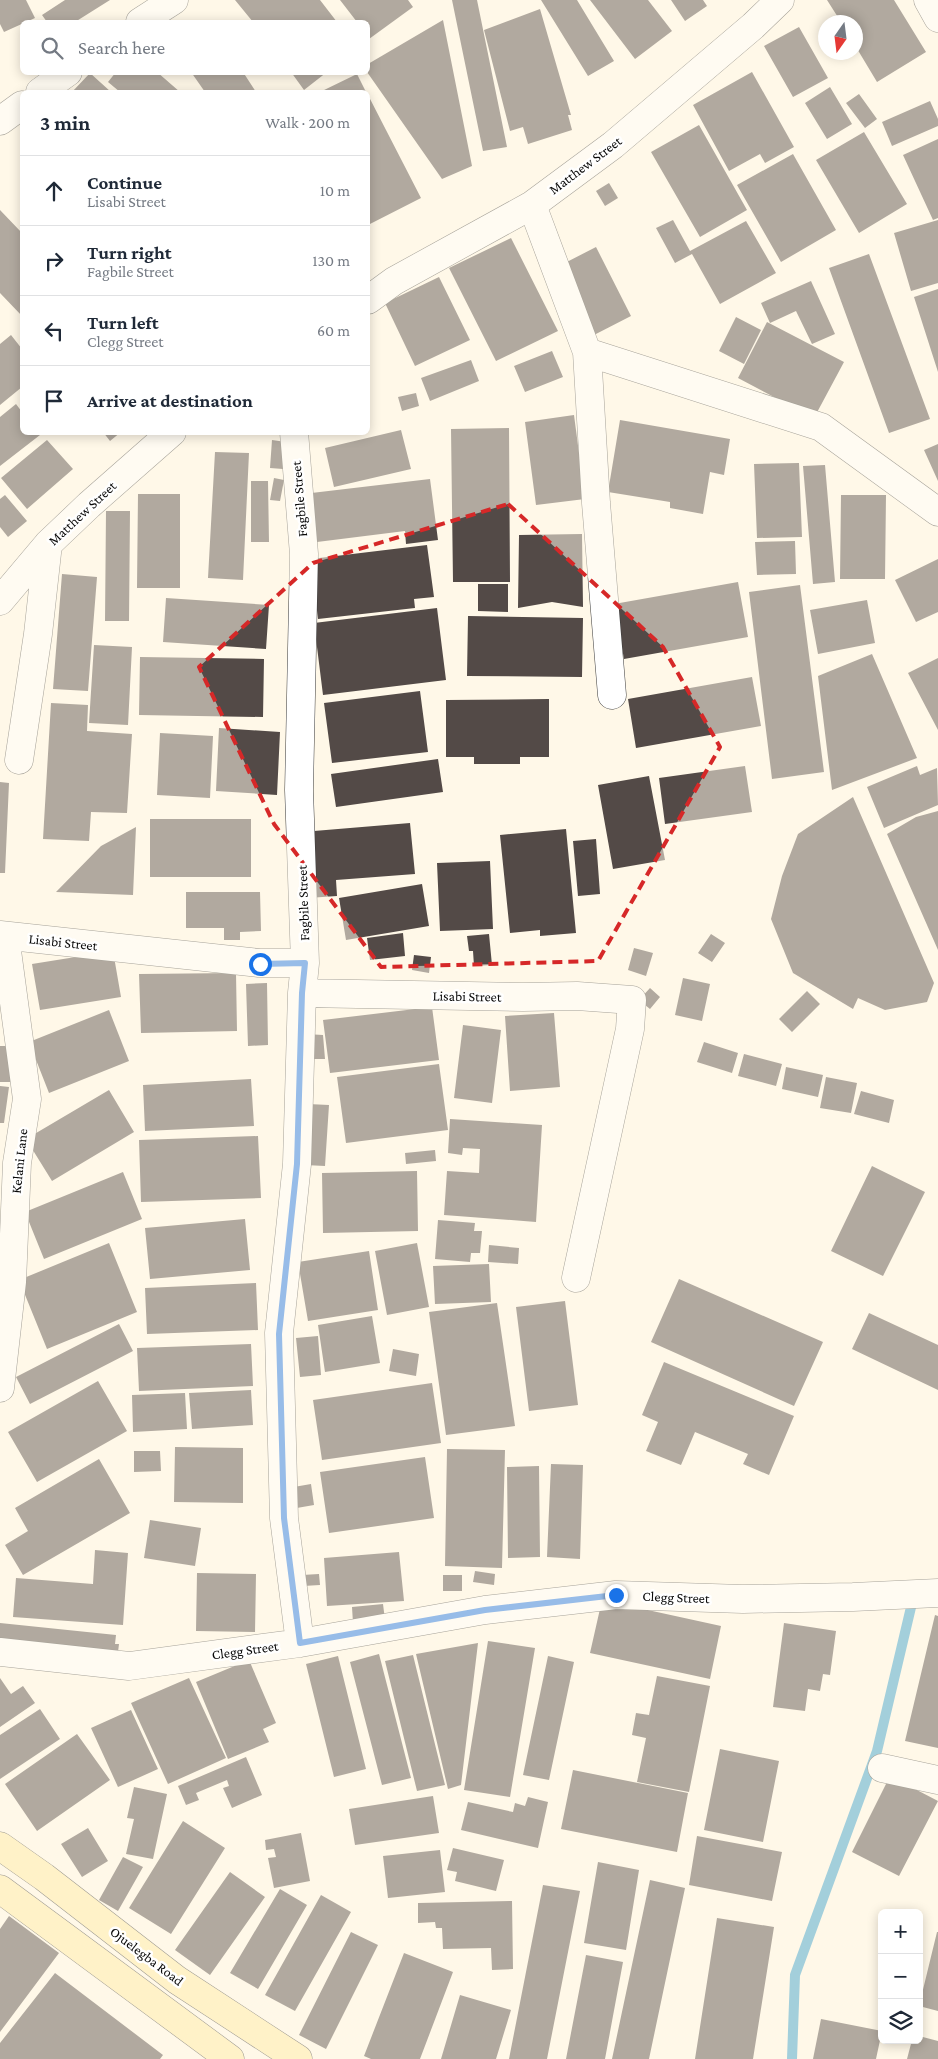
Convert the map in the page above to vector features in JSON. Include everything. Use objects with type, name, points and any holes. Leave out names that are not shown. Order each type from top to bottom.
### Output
[{"type":"main road","name":"Ojuelegba Road","points":[[0,1846],[44,1877],[177,1980],[298,2059]]},
{"type":"main road","points":[[0,1890],[230,2059]]},
{"type":"street","points":[[143,20],[174,0]]},
{"type":"street","name":"Matthew Street","points":[[370,299],[394,281],[532,205],[613,145],[753,26],[780,0]]},
{"type":"street","points":[[928,0],[938,18]]},
{"type":"street","points":[[43,90],[64,75]]},
{"type":"street","points":[[0,121],[20,106]]},
{"type":"street","points":[[532,205],[587,352],[596,503],[612,695]]},
{"type":"street","points":[[587,352],[821,427],[938,512]]},
{"type":"street","name":"Matthew Street","points":[[0,601],[48,544],[169,435]]},
{"type":"street","name":"Fagbile Street","points":[[294,435],[304,554],[299,790],[305,963],[302,993],[297,1164],[279,1334],[284,1518],[300,1643]]},
{"type":"street","points":[[19,760],[38,634],[48,544]]},
{"type":"street","name":"Lisabi Street","points":[[2,935],[260,964],[305,963]]},
{"type":"street","name":"Kelani Lane","points":[[0,1388],[12,1282],[17,1163],[27,1099],[2,935]]},
{"type":"street","name":"Lisabi Street","points":[[302,993],[524,997],[577,996],[632,1000],[630,1029],[576,1278]]},
{"type":"street","name":"Clegg Street","points":[[0,1652],[129,1666],[300,1643],[485,1610],[616,1595],[743,1599],[938,1593]]},
{"type":"street","points":[[882,1768],[938,1780]]},
{"type":"highlighted area","points":[[508,504],[663,647],[720,747],[598,961],[381,967],[274,824],[199,667],[313,563]]},
{"type":"building","points":[[0,0],[26,0],[35,18],[20,20],[20,25],[4,32],[0,24]]},
{"type":"building","points":[[65,0],[110,0],[78,20],[46,20],[42,15]]},
{"type":"building","points":[[235,0],[320,0],[335,20],[251,20]]},
{"type":"building","points":[[340,0],[408,0],[413,7],[370,38],[370,20],[355,20]]},
{"type":"building","points":[[452,0],[477,0],[507,147],[483,151]]},
{"type":"building","points":[[541,0],[577,0],[614,61],[588,76]]},
{"type":"building","points":[[590,0],[648,0],[672,31],[635,59]]},
{"type":"building","points":[[671,0],[703,0],[707,6],[685,21]]},
{"type":"building","points":[[827,0],[894,0],[926,52],[877,82],[863,59],[863,15],[837,15]]},
{"type":"building","points":[[540,9],[571,115],[568,115],[572,130],[528,144],[523,127],[510,131],[484,30]]},
{"type":"building","points":[[443,20],[472,166],[442,179],[369,75],[370,63]]},
{"type":"building","points":[[799,27],[828,78],[793,97],[764,46]]},
{"type":"building","points":[[752,72],[794,147],[765,163],[760,154],[729,171],[693,105]]},
{"type":"building","points":[[88,75],[92,75],[109,90],[74,90]]},
{"type":"building","points":[[114,75],[160,75],[178,90],[118,90],[108,82]]},
{"type":"building","points":[[193,75],[245,75],[255,90],[204,90]]},
{"type":"building","points":[[293,75],[323,75],[304,90]]},
{"type":"building","points":[[358,75],[365,90],[324,90]]},
{"type":"building","points":[[830,87],[852,124],[827,139],[805,103]]},
{"type":"building","points":[[859,94],[877,119],[865,128],[846,103]]},
{"type":"building","points":[[370,99],[421,198],[370,224]]},
{"type":"building","points":[[930,101],[938,119],[938,126],[892,146],[882,122]]},
{"type":"building","points":[[699,125],[747,210],[700,237],[651,152]]},
{"type":"building","points":[[864,132],[907,204],[859,233],[816,160]]},
{"type":"building","points":[[938,139],[938,218],[933,220],[903,155]]},
{"type":"building","points":[[793,154],[836,230],[781,262],[737,185]]},
{"type":"building","points":[[609,183],[618,198],[605,206],[596,191]]},
{"type":"building","points":[[0,210],[20,231],[20,314],[0,293]]},
{"type":"building","points":[[673,220],[690,251],[746,221],[776,273],[720,304],[692,254],[675,263],[656,228]]},
{"type":"building","points":[[938,220],[938,283],[911,291],[894,233]]},
{"type":"building","points":[[511,238],[558,331],[496,361],[449,268]]},
{"type":"building","points":[[596,247],[631,316],[594,335],[559,266]]},
{"type":"building","points":[[869,254],[930,419],[889,433],[829,268]]},
{"type":"building","points":[[439,277],[470,340],[415,366],[385,303]]},
{"type":"building","points":[[811,281],[835,334],[812,344],[796,311],[770,323],[761,303]]},
{"type":"building","points":[[938,289],[938,372],[914,297]]},
{"type":"building","points":[[736,317],[761,330],[744,364],[719,351]]},
{"type":"building","points":[[767,322],[844,362],[814,418],[738,378]]},
{"type":"building","points":[[11,335],[20,346],[20,389],[0,405],[0,344]]},
{"type":"building","points":[[552,351],[563,377],[525,392],[514,366]]},
{"type":"building","points":[[471,360],[479,381],[430,401],[421,378]]},
{"type":"building","points":[[416,393],[419,406],[402,411],[398,397]]},
{"type":"building","points":[[16,404],[20,409],[20,435],[40,435],[0,466],[0,417]]},
{"type":"building","points":[[574,415],[585,499],[536,505],[525,422]]},
{"type":"building","points":[[620,420],[730,439],[724,475],[710,472],[703,514],[670,508],[670,502],[608,492]]},
{"type":"building","points":[[509,428],[510,582],[453,582],[451,429]]},
{"type":"building","points":[[401,430],[411,469],[334,487],[325,448]]},
{"type":"building","points":[[105,435],[117,435],[110,441]]},
{"type":"building","points":[[47,440],[73,469],[27,509],[1,478]]},
{"type":"building","points":[[272,440],[286,442],[283,469],[270,468]]},
{"type":"building","points":[[938,444],[938,481],[924,450]]},
{"type":"building","points":[[215,452],[249,453],[243,580],[208,578]]},
{"type":"building","points":[[799,463],[802,537],[757,538],[754,464]]},
{"type":"building","points":[[825,465],[835,582],[813,584],[803,466]]},
{"type":"building","points":[[274,478],[284,480],[280,501],[270,500]]},
{"type":"building","points":[[430,479],[438,540],[406,544],[405,531],[309,543],[303,494]]},
{"type":"building","points":[[251,481],[268,481],[269,542],[251,542]]},
{"type":"building","points":[[138,494],[180,494],[180,588],[137,588]]},
{"type":"building","points":[[5,495],[27,521],[8,537],[0,527],[0,499]]},
{"type":"building","points":[[841,495],[886,495],[885,579],[840,579]]},
{"type":"building","points":[[106,511],[130,511],[129,621],[105,621]]},
{"type":"building","points":[[582,534],[583,607],[552,602],[518,608],[519,535]]},
{"type":"building","points":[[795,541],[796,574],[757,575],[755,542]]},
{"type":"building","points":[[427,545],[434,597],[414,599],[415,608],[318,619],[311,559]]},
{"type":"building","points":[[938,559],[938,612],[916,622],[895,580]]},
{"type":"building","points":[[62,574],[97,577],[88,691],[53,689]]},
{"type":"building","points":[[738,582],[748,637],[624,659],[614,604]]},
{"type":"building","points":[[478,584],[508,584],[508,612],[478,611]]},
{"type":"building","points":[[800,585],[824,772],[772,779],[749,592]]},
{"type":"building","points":[[166,598],[269,605],[266,649],[163,642]]},
{"type":"building","points":[[867,600],[875,643],[818,654],[810,610]]},
{"type":"building","points":[[437,608],[446,680],[323,695],[314,623]]},
{"type":"building","points":[[468,616],[583,618],[582,677],[467,676]]},
{"type":"building","points":[[94,645],[132,647],[128,725],[89,723]]},
{"type":"building","points":[[872,654],[917,758],[832,790],[818,676]]},
{"type":"building","points":[[140,657],[264,659],[263,717],[139,715]]},
{"type":"building","points":[[938,658],[938,730],[908,673]]},
{"type":"building","points":[[752,677],[761,726],[636,748],[628,699]]},
{"type":"building","points":[[420,691],[428,752],[332,763],[324,703]]},
{"type":"building","points":[[549,699],[549,757],[520,757],[520,764],[474,764],[474,757],[446,757],[446,700]]},
{"type":"building","points":[[51,703],[88,705],[87,731],[132,734],[127,813],[91,812],[89,841],[43,839]]},
{"type":"building","points":[[219,728],[280,732],[277,795],[216,791]]},
{"type":"building","points":[[160,733],[213,736],[210,798],[157,795]]},
{"type":"building","points":[[438,759],[443,792],[336,807],[331,774]]},
{"type":"building","points":[[745,766],[752,812],[665,824],[659,778]]},
{"type":"building","points":[[917,766],[920,775],[937,768],[938,805],[884,828],[867,787]]},
{"type":"building","points":[[649,776],[665,860],[613,869],[598,785]]},
{"type":"building","points":[[0,782],[9,783],[5,873],[0,873]]},
{"type":"building","points":[[853,797],[934,983],[927,1002],[885,1010],[858,998],[853,1009],[793,973],[771,919],[782,876],[798,834]]},
{"type":"building","points":[[938,811],[938,950],[887,834],[916,817]]},
{"type":"building","points":[[150,819],[251,819],[251,877],[150,877]]},
{"type":"building","points":[[410,823],[415,874],[336,880],[337,896],[308,898],[302,832]]},
{"type":"building","points":[[136,827],[133,895],[56,892],[101,846]]},
{"type":"building","points":[[566,829],[576,933],[540,936],[540,930],[510,933],[500,835]]},
{"type":"building","points":[[596,839],[600,894],[578,896],[573,841]]},
{"type":"building","points":[[490,861],[493,929],[440,931],[437,863]]},
{"type":"building","points":[[422,884],[429,926],[346,940],[339,898]]},
{"type":"building","points":[[186,892],[260,892],[261,931],[240,932],[240,940],[224,940],[224,928],[186,928]]},
{"type":"building","points":[[403,933],[405,956],[370,960],[367,938]]},
{"type":"building","points":[[489,934],[492,965],[474,966],[473,951],[469,951],[467,936]]},
{"type":"building","points":[[711,934],[725,943],[712,962],[698,953]]},
{"type":"building","points":[[634,948],[653,953],[646,976],[628,970]]},
{"type":"building","points":[[113,951],[121,997],[40,1010],[32,964]]},
{"type":"building","points":[[414,955],[431,957],[429,973],[412,970]]},
{"type":"building","points":[[236,973],[237,1031],[141,1033],[139,974]]},
{"type":"building","points":[[683,978],[710,984],[702,1021],[675,1015]]},
{"type":"building","points":[[267,983],[268,1045],[248,1046],[246,984]]},
{"type":"building","points":[[650,988],[660,997],[650,1009],[639,1000]]},
{"type":"building","points":[[807,991],[820,1004],[792,1032],[779,1019]]},
{"type":"building","points":[[432,1007],[439,1060],[330,1073],[323,1020]]},
{"type":"building","points":[[109,1010],[129,1061],[49,1093],[29,1042]]},
{"type":"building","points":[[554,1013],[560,1087],[510,1091],[505,1016]]},
{"type":"building","points":[[463,1025],[501,1030],[492,1103],[454,1098]]},
{"type":"building","points":[[306,1034],[323,1035],[325,1059],[307,1059]]},
{"type":"building","points":[[704,1042],[738,1053],[732,1073],[697,1062]]},
{"type":"building","points":[[0,1046],[11,1046],[11,1082],[0,1082]]},
{"type":"building","points":[[744,1054],[782,1064],[776,1086],[738,1076]]},
{"type":"building","points":[[439,1064],[448,1130],[346,1143],[337,1077]]},
{"type":"building","points":[[786,1067],[823,1075],[818,1097],[782,1089]]},
{"type":"building","points":[[826,1077],[857,1083],[851,1113],[820,1108]]},
{"type":"building","points":[[251,1079],[254,1126],[145,1131],[143,1085]]},
{"type":"building","points":[[0,1086],[9,1087],[4,1123],[0,1123]]},
{"type":"building","points":[[109,1090],[134,1132],[52,1181],[26,1139]]},
{"type":"building","points":[[861,1091],[894,1100],[889,1123],[854,1114]]},
{"type":"building","points":[[308,1104],[329,1105],[325,1166],[305,1165]]},
{"type":"building","points":[[450,1119],[542,1125],[536,1222],[444,1215],[447,1171],[479,1173],[480,1149],[463,1148],[462,1155],[448,1153]]},
{"type":"building","points":[[258,1136],[261,1198],[141,1202],[139,1140]]},
{"type":"building","points":[[435,1150],[436,1161],[406,1164],[405,1153]]},
{"type":"building","points":[[872,1166],[925,1192],[883,1276],[831,1251]]},
{"type":"building","points":[[417,1171],[418,1231],[323,1233],[322,1173]]},
{"type":"building","points":[[123,1172],[142,1219],[44,1259],[25,1212]]},
{"type":"building","points":[[245,1219],[250,1270],[150,1279],[145,1228]]},
{"type":"building","points":[[438,1220],[475,1223],[474,1231],[482,1231],[480,1253],[471,1253],[470,1262],[435,1259]]},
{"type":"building","points":[[109,1243],[137,1312],[47,1349],[19,1280]]},
{"type":"building","points":[[417,1243],[429,1307],[387,1315],[375,1251]]},
{"type":"building","points":[[489,1245],[519,1248],[518,1264],[488,1262]]},
{"type":"building","points":[[369,1251],[378,1310],[308,1321],[298,1262]]},
{"type":"building","points":[[489,1264],[491,1302],[435,1304],[433,1266]]},
{"type":"building","points":[[679,1279],[823,1342],[794,1406],[651,1342]]},
{"type":"building","points":[[256,1283],[258,1330],[147,1334],[145,1288]]},
{"type":"building","points":[[565,1301],[578,1405],[529,1411],[516,1307]]},
{"type":"building","points":[[497,1303],[515,1426],[446,1435],[429,1312]]},
{"type":"building","points":[[869,1313],[938,1345],[938,1390],[852,1349]]},
{"type":"building","points":[[372,1316],[380,1363],[325,1372],[318,1325]]},
{"type":"building","points":[[119,1324],[133,1351],[30,1404],[16,1377]]},
{"type":"building","points":[[318,1336],[321,1375],[300,1377],[296,1338]]},
{"type":"building","points":[[251,1344],[253,1386],[139,1391],[137,1348]]},
{"type":"building","points":[[393,1349],[419,1354],[416,1376],[389,1371]]},
{"type":"building","points":[[664,1362],[794,1416],[769,1475],[743,1464],[748,1454],[695,1432],[681,1465],[646,1451],[658,1422],[642,1415]]},
{"type":"building","points":[[98,1381],[127,1431],[37,1482],[8,1432]]},
{"type":"building","points":[[432,1383],[441,1443],[322,1460],[313,1400]]},
{"type":"building","points":[[251,1390],[253,1425],[192,1429],[189,1393]]},
{"type":"building","points":[[185,1393],[187,1429],[133,1432],[132,1395]]},
{"type":"building","points":[[175,1447],[243,1448],[243,1503],[174,1502]]},
{"type":"building","points":[[447,1449],[505,1450],[502,1568],[445,1566]]},
{"type":"building","points":[[134,1451],[160,1451],[161,1471],[134,1472]]},
{"type":"building","points":[[425,1457],[434,1518],[329,1533],[320,1472]]},
{"type":"building","points":[[99,1459],[130,1513],[23,1575],[5,1545],[28,1531],[15,1508]]},
{"type":"building","points":[[551,1464],[583,1465],[580,1559],[547,1557]]},
{"type":"building","points":[[539,1466],[540,1557],[508,1558],[507,1467]]},
{"type":"building","points":[[311,1484],[314,1505],[291,1509],[288,1488]]},
{"type":"building","points":[[150,1520],[201,1528],[195,1566],[144,1558]]},
{"type":"building","points":[[95,1550],[128,1553],[123,1625],[13,1617],[16,1578],[93,1584]]},
{"type":"building","points":[[399,1552],[404,1601],[327,1606],[324,1558]]},
{"type":"building","points":[[475,1571],[495,1574],[494,1585],[473,1582]]},
{"type":"building","points":[[197,1573],[256,1574],[255,1632],[196,1631]]},
{"type":"building","points":[[319,1574],[320,1585],[303,1586],[302,1575]]},
{"type":"building","points":[[443,1575],[462,1575],[462,1591],[443,1591]]},
{"type":"building","points":[[602,1600],[721,1626],[710,1679],[590,1653]]},
{"type":"building","points":[[383,1604],[385,1620],[353,1623],[352,1607]]},
{"type":"building","points":[[935,1615],[938,1616],[938,1748],[905,1741]]},
{"type":"building","points":[[0,1623],[116,1635],[115,1644],[119,1644],[118,1652],[0,1640]]},
{"type":"building","points":[[784,1623],[836,1631],[830,1675],[823,1674],[820,1691],[808,1689],[805,1711],[773,1707]]},
{"type":"building","points":[[488,1641],[535,1648],[510,1797],[464,1790]]},
{"type":"building","points":[[478,1643],[461,1785],[448,1789],[416,1654]]},
{"type":"building","points":[[379,1654],[411,1778],[382,1785],[350,1662]]},
{"type":"building","points":[[413,1655],[445,1785],[417,1791],[385,1661]]},
{"type":"building","points":[[338,1656],[366,1769],[334,1777],[306,1664]]},
{"type":"building","points":[[548,1656],[574,1662],[549,1780],[523,1775]]},
{"type":"building","points":[[249,1660],[276,1723],[263,1729],[269,1742],[228,1759],[196,1682]]},
{"type":"building","points":[[657,1676],[710,1686],[689,1792],[637,1782],[646,1738],[632,1735],[636,1713],[649,1715]]},
{"type":"building","points":[[0,1678],[11,1694],[23,1686],[35,1703],[0,1727]]},
{"type":"building","points":[[189,1678],[226,1758],[168,1784],[131,1703]]},
{"type":"building","points":[[40,1709],[60,1739],[0,1779],[0,1735]]},
{"type":"building","points":[[131,1710],[158,1769],[118,1787],[91,1728]]},
{"type":"building","points":[[77,1734],[110,1780],[37,1831],[5,1784]]},
{"type":"building","points":[[720,1749],[779,1761],[763,1842],[704,1830]]},
{"type":"building","points":[[246,1757],[262,1795],[232,1808],[223,1788],[229,1786],[227,1780],[196,1793],[199,1800],[186,1805],[178,1786]]},
{"type":"building","points":[[573,1770],[688,1793],[677,1852],[561,1829]]},
{"type":"building","points":[[890,1776],[938,1801],[899,1876],[852,1852]]},
{"type":"building","points":[[134,1787],[167,1794],[153,1859],[126,1854],[134,1819],[127,1818]]},
{"type":"building","points":[[433,1796],[439,1833],[355,1845],[349,1809]]},
{"type":"building","points":[[528,1797],[548,1802],[538,1848],[461,1830],[468,1802],[513,1812],[515,1803],[525,1806]]},
{"type":"building","points":[[183,1821],[225,1848],[171,1934],[129,1908]]},
{"type":"building","points":[[88,1828],[108,1861],[82,1877],[61,1844]]},
{"type":"building","points":[[301,1833],[310,1881],[274,1888],[268,1858],[276,1857],[274,1849],[266,1850],[265,1840]]},
{"type":"building","points":[[697,1836],[782,1852],[772,1901],[689,1885]]},
{"type":"building","points":[[453,1848],[504,1860],[496,1891],[455,1881],[457,1872],[447,1870]]},
{"type":"building","points":[[440,1850],[445,1892],[388,1898],[383,1856]]},
{"type":"building","points":[[123,1857],[143,1867],[118,1911],[99,1900]]},
{"type":"building","points":[[598,1862],[639,1870],[626,1950],[584,1943]]},
{"type":"building","points":[[230,1872],[265,1897],[210,1975],[175,1950]]},
{"type":"building","points":[[650,1880],[685,1888],[649,2059],[612,2059]]},
{"type":"building","points":[[543,1885],[580,1891],[547,2059],[509,2059]]},
{"type":"building","points":[[280,1889],[307,1905],[258,1989],[230,1973]]},
{"type":"building","points":[[321,1895],[351,1912],[295,2011],[265,1995]]},
{"type":"building","points":[[512,1901],[513,1969],[492,1970],[491,1948],[443,1949],[442,1928],[436,1928],[435,1922],[418,1923],[418,1903]]},
{"type":"building","points":[[9,1916],[59,1953],[0,2032],[0,1929]]},
{"type":"building","points":[[717,1918],[774,1927],[753,2059],[695,2059]]},
{"type":"building","points":[[351,1932],[378,1945],[326,2049],[299,2035]]},
{"type":"building","points":[[938,1932],[938,2011],[923,2007],[923,1990]]},
{"type":"building","points":[[404,1953],[453,1972],[420,2059],[371,2059],[364,2056]]},
{"type":"building","points":[[586,1955],[623,1962],[605,2059],[566,2059]]},
{"type":"building","points":[[55,1973],[163,2055],[160,2059],[0,2059],[0,2043]]},
{"type":"building","points":[[460,1995],[511,2010],[496,2059],[441,2059]]},
{"type":"building","points":[[821,2019],[878,2030],[879,2044],[876,2059],[813,2059]]},
{"type":"building","points":[[923,2037],[938,2041],[938,2059],[907,2059],[911,2044],[923,2044]]},
{"type":"waterway","points":[[792,2059],[795,1975],[877,1751],[912,1603]]},
{"type":"route","points":[[260,964],[305,963],[302,993],[297,1164],[279,1334],[284,1518],[300,1643],[485,1610],[616,1595]]}]
